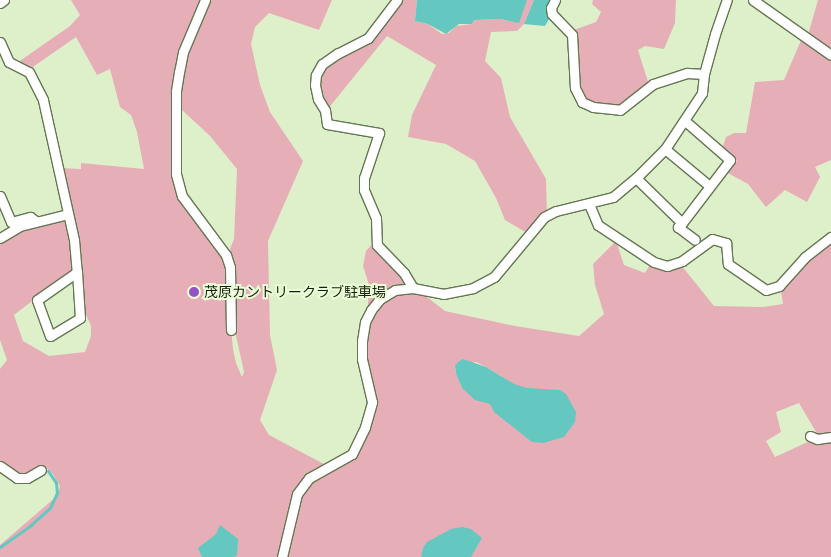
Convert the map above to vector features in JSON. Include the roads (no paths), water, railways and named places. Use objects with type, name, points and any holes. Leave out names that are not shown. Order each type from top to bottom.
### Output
[{"type":"street","points":[[0,3],[4,0]]},
{"type":"street","points":[[205,0],[183,52],[179,72],[176,100],[176,174],[182,196],[226,255],[230,267],[231,330]]},
{"type":"street","points":[[397,0],[368,38],[338,53],[322,64],[316,74],[315,85],[318,98],[325,110],[327,124],[379,133],[364,178],[364,190],[376,218],[377,244],[404,273],[413,288]]},
{"type":"street","points":[[555,0],[551,8],[552,14],[572,36],[575,88],[582,102],[600,108],[620,110],[653,84],[687,73],[704,74]]},
{"type":"street","points":[[282,557],[297,494],[309,478],[352,454],[365,427],[372,402],[362,359],[364,322],[380,299],[395,290],[413,288],[443,294],[474,288],[494,277],[544,217],[556,211],[613,197],[636,178],[665,149],[686,121],[702,93],[704,74],[714,34],[727,0]]},
{"type":"street","points":[[753,0],[831,55]]},
{"type":"street","points":[[0,42],[9,62],[29,72],[43,100],[74,240],[77,272],[80,318],[50,336],[37,300],[77,272]]},
{"type":"street","points":[[686,121],[730,160],[678,226],[695,240]]},
{"type":"street","points":[[665,149],[706,184]]},
{"type":"street","points":[[636,178],[682,223]]},
{"type":"street","points":[[0,196],[3,211],[11,222],[30,217],[36,221]]},
{"type":"street","points":[[589,204],[598,225],[606,232],[654,262],[667,266],[682,261],[712,239],[726,243],[728,264],[766,290],[778,286],[805,257],[831,237]]},
{"type":"street","points":[[0,238],[20,226],[68,214]]},
{"type":"street","points":[[810,436],[817,439],[831,437]]},
{"type":"street","points":[[0,466],[17,478],[27,478],[41,470]]},
{"type":"water","points":[[417,0],[527,0],[519,23],[500,19],[474,20],[472,24],[459,24],[446,34],[428,24],[415,21]]},
{"type":"water","points":[[534,0],[552,0],[547,7],[549,19],[545,26],[524,24]]},
{"type":"water","points":[[463,359],[486,367],[514,384],[527,388],[560,390],[566,394],[576,412],[575,422],[564,437],[543,443],[532,442],[494,412],[490,404],[475,400],[462,388],[455,366]]},
{"type":"water","points":[[220,525],[238,539],[237,555],[234,557],[202,557],[198,548],[216,534]]},
{"type":"water","points":[[462,527],[471,529],[482,538],[471,557],[421,557],[427,542],[451,529]]},
{"type":"waterway","points":[[0,547],[31,525],[50,508],[57,493],[56,483],[48,471]]},
{"type":"place","name":"茂原カントリークラブ駐車場","points":[[194,292]]}]
